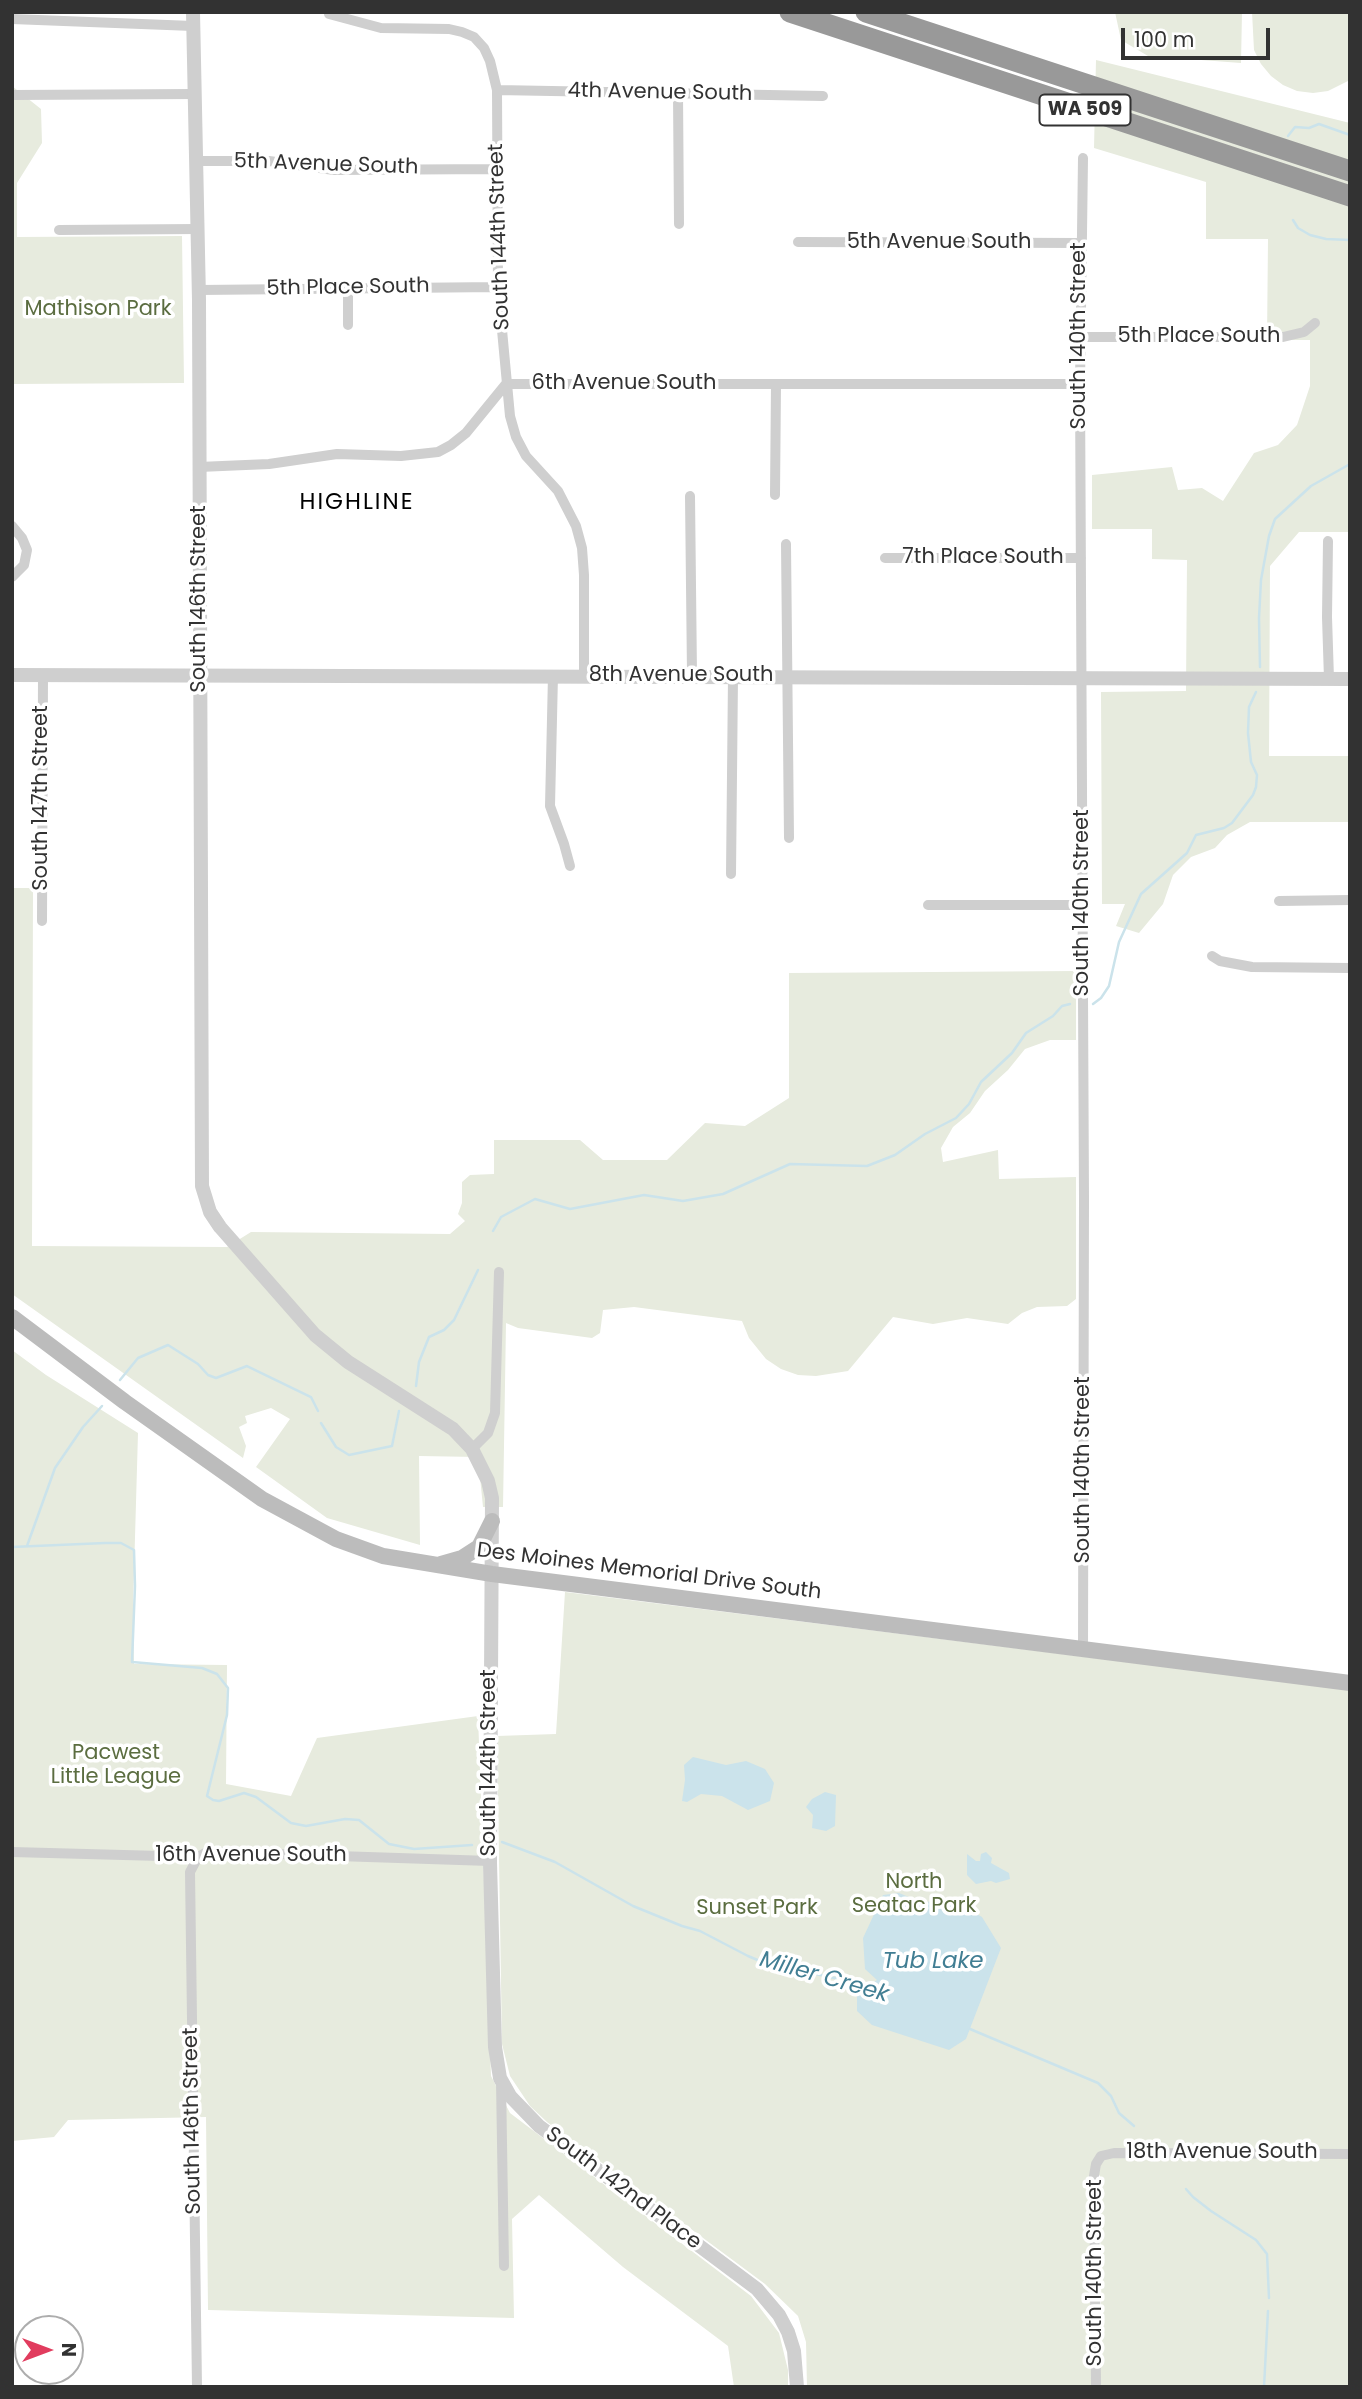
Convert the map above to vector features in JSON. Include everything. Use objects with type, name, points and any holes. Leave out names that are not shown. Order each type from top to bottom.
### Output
[{"type":"highway","points":[[779,12],[820,23]]},
{"type":"highway","name":"WA 509","points":[[790,12],[1350,197]]},
{"type":"highway","name":"WA 509","points":[[868,12],[1350,171]]},
{"type":"main road","name":"Des Moines Memorial Drive South","points":[[12,1317],[125,1402],[262,1499],[336,1539],[383,1556],[492,1574],[1350,1683]]},
{"type":"main road","points":[[439,1565],[462,1558],[479,1547],[492,1521]]},
{"type":"street","name":"South 144th Street","points":[[329,14],[382,28],[449,29],[474,37],[484,48],[497,90],[498,286],[510,416],[516,437],[526,456],[558,491],[576,526],[582,548],[584,575],[584,675]]},
{"type":"street","points":[[12,19],[193,19]]},
{"type":"street","name":"South 146th Street","points":[[193,19],[199,290],[202,1186]]},
{"type":"street","name":"4th Avenue South","points":[[497,90],[823,96]]},
{"type":"street","points":[[678,93],[679,224]]},
{"type":"street","points":[[12,95],[194,94]]},
{"type":"street","name":"South 140th Street","points":[[1083,158],[1080,243],[1083,1649]]},
{"type":"street","name":"5th Avenue South","points":[[197,161],[269,161],[346,170],[497,169]]},
{"type":"street","points":[[59,229],[198,229]]},
{"type":"street","name":"5th Avenue South","points":[[798,242],[1080,243]]},
{"type":"street","name":"5th Place South","points":[[199,290],[498,286]]},
{"type":"street","points":[[348,288],[348,325]]},
{"type":"street","name":"5th Place South","points":[[1080,337],[1283,337],[1304,332],[1315,323]]},
{"type":"street","name":"6th Avenue South","points":[[199,467],[269,464],[337,454],[401,456],[438,452],[451,445],[479,419],[506,384],[1080,384]]},
{"type":"street","points":[[775,495],[776,384]]},
{"type":"street","points":[[690,496],[692,675]]},
{"type":"street","points":[[12,526],[22,538],[27,550],[24,565],[12,577]]},
{"type":"street","points":[[1328,541],[1329,678]]},
{"type":"street","points":[[786,544],[789,838]]},
{"type":"street","name":"7th Place South","points":[[885,558],[1082,558]]},
{"type":"street","name":"8th Avenue South","points":[[12,675],[1350,679]]},
{"type":"street","name":"South 147th Street","points":[[42,921],[43,675]]},
{"type":"street","points":[[553,675],[550,806],[570,866]]},
{"type":"street","points":[[731,874],[733,676]]},
{"type":"street","points":[[1279,901],[1350,901]]},
{"type":"street","points":[[928,905],[1083,905]]},
{"type":"street","points":[[1212,956],[1220,961],[1252,967],[1350,968]]},
{"type":"street","name":"South 144th Street","points":[[202,1186],[211,1212],[220,1227],[315,1335],[348,1362],[442,1420],[472,1449],[488,1480],[492,1498],[490,1861],[495,2047],[500,2078],[504,2266]]},
{"type":"street","points":[[472,1449],[488,1433],[495,1413],[499,1272]]},
{"type":"street","name":"16th Avenue South","points":[[12,1852],[198,1857],[215,1852],[490,1861]]},
{"type":"street","name":"South 146th Street","points":[[197,2387],[190,1872],[198,1857]]},
{"type":"street","name":"South 142nd Place","points":[[500,2078],[510,2096],[539,2126],[757,2289],[779,2315],[788,2332],[794,2351],[797,2387]]},
{"type":"street","name":"18th Avenue South","points":[[1097,2160],[1101,2156],[1114,2153],[1350,2154]]},
{"type":"street","name":"South 140th Street","points":[[1096,2387],[1094,2176],[1097,2160]]},
{"type":"green space","points":[[1115,12],[1242,12],[1241,63],[1148,56],[1121,40]]},
{"type":"green space","points":[[1252,12],[1350,12],[1350,80],[1328,91],[1313,93],[1297,91],[1283,85],[1261,64],[1254,50]]},
{"type":"green space","points":[[1096,60],[1350,123],[1350,532],[1299,532],[1270,566],[1269,756],[1350,756],[1350,822],[1250,822],[1227,835],[1215,848],[1191,857],[1173,875],[1163,904],[1139,933],[1116,926],[1125,904],[1102,904],[1101,692],[1186,691],[1187,560],[1152,559],[1152,529],[1092,529],[1092,475],[1172,467],[1178,490],[1202,488],[1223,501],[1254,453],[1278,445],[1297,425],[1310,386],[1310,340],[1267,340],[1268,239],[1206,239],[1206,182],[1094,148]]},
{"type":"green space","name":"Mathison Park","points":[[12,86],[41,109],[42,143],[17,183],[17,237],[182,236],[184,383],[12,384]]},
{"type":"green space","points":[[12,888],[33,888],[32,1246],[227,1247],[251,1232],[450,1234],[465,1221],[458,1214],[462,1203],[462,1182],[470,1175],[494,1174],[494,1140],[580,1140],[603,1160],[667,1160],[705,1123],[745,1126],[789,1098],[789,973],[1076,971],[1076,1040],[1050,1040],[1025,1049],[1008,1070],[985,1091],[970,1113],[953,1127],[941,1148],[943,1162],[998,1150],[999,1179],[1076,1177],[1076,1299],[1067,1306],[1037,1307],[1022,1313],[1008,1324],[967,1318],[933,1324],[893,1317],[848,1371],[816,1376],[798,1375],[781,1369],[766,1359],[749,1338],[742,1321],[634,1307],[603,1310],[600,1333],[592,1338],[518,1328],[506,1323],[503,1507],[483,1507],[478,1457],[419,1456],[420,1545],[327,1518],[256,1467],[290,1419],[271,1408],[245,1416],[247,1423],[239,1427],[246,1446],[243,1458],[12,1294]]},
{"type":"green space","name":"Pacwest Little League","points":[[12,1350],[46,1375],[138,1433],[134,1664],[227,1665],[226,1784],[291,1796],[317,1738],[478,1716],[491,2076],[510,2113],[751,2296],[779,2333],[788,2370],[788,2387],[734,2387],[728,2346],[623,2267],[539,2195],[512,2219],[514,2318],[208,2310],[206,2117],[68,2120],[54,2137],[12,2141]]},
{"type":"green space","name":"North Seatac Park","points":[[565,1592],[1350,1690],[1350,2387],[807,2387],[806,2342],[798,2316],[765,2284],[547,2122],[530,2106],[510,2076],[502,2044],[497,1736],[556,1734]],"holes":[[[1094,2169],[1100,2176],[1101,2365]]]},
{"type":"water","points":[[693,1757],[726,1765],[746,1761],[765,1769],[774,1783],[770,1801],[748,1810],[722,1796],[701,1794],[687,1802],[682,1801],[684,1765]]},
{"type":"water","points":[[825,1792],[836,1795],[835,1826],[826,1831],[812,1828],[813,1815],[806,1807],[812,1799]]},
{"type":"water","points":[[986,1852],[992,1858],[991,1863],[1009,1873],[1010,1879],[976,1884],[967,1875],[967,1854],[980,1861],[981,1854]]},
{"type":"water","name":"Tub Lake","points":[[899,1893],[921,1902],[953,1901],[982,1917],[1001,1948],[966,2039],[949,2050],[872,2025],[857,2011],[857,1994],[877,1980],[865,1969],[863,1938],[883,1895]]},
{"type":"waterway","points":[[1288,136],[1295,127],[1309,128],[1319,124],[1350,135]]},
{"type":"waterway","points":[[1293,220],[1298,228],[1310,235],[1350,240]]},
{"type":"waterway","points":[[1260,667],[1261,580],[1275,519],[1311,486],[1350,464]]},
{"type":"waterway","points":[[1093,1004],[1109,986],[1119,942],[1141,894],[1187,853],[1196,835],[1224,828],[1232,823],[1253,795],[1257,775],[1251,762],[1248,733],[1249,707],[1256,692]]},
{"type":"waterway","points":[[493,1231],[501,1217],[535,1199],[570,1209],[644,1195],[683,1201],[723,1194],[790,1164],[867,1166],[895,1155],[925,1134],[956,1118],[969,1104],[981,1082],[1012,1053],[1026,1033],[1053,1016],[1062,1006],[1070,1004]]},
{"type":"waterway","points":[[416,1386],[419,1362],[429,1337],[444,1330],[454,1320],[478,1270]]},
{"type":"waterway","name":"Miller Creek","points":[[120,1380],[138,1358],[168,1345],[216,1378],[247,1366],[311,1397],[318,1411]]},
{"type":"waterway","name":"Miller Creek","points":[[27,1546],[55,1468],[83,1427],[102,1406]]},
{"type":"waterway","points":[[321,1423],[336,1447],[349,1455],[392,1446],[399,1411]]},
{"type":"waterway","name":"Miller Creek","points":[[12,1547],[121,1543],[134,1550],[132,1662],[202,1668],[217,1674],[228,1688],[227,1715],[207,1796],[213,1800],[219,1801],[244,1793],[256,1797],[291,1823],[306,1826],[345,1819],[359,1820],[389,1844],[414,1849],[472,1845]]},
{"type":"waterway","name":"Miller Creek","points":[[502,1842],[555,1862],[633,1906],[700,1931],[767,1964],[859,1983],[870,1988]]},
{"type":"waterway","name":"Miller Creek","points":[[970,2029],[1098,2083],[1111,2096],[1119,2113],[1134,2126]]},
{"type":"waterway","name":"Miller Creek","points":[[1186,2189],[1211,2211],[1256,2240],[1267,2254],[1269,2298]]},
{"type":"waterway","name":"Miller Creek","points":[[1264,2387],[1268,2311]]},
{"type":"district","name":"HIGHLINE","points":[[357,503]]},
{"type":"park label","name":"Sunset Park","points":[[757,1909]]}]
